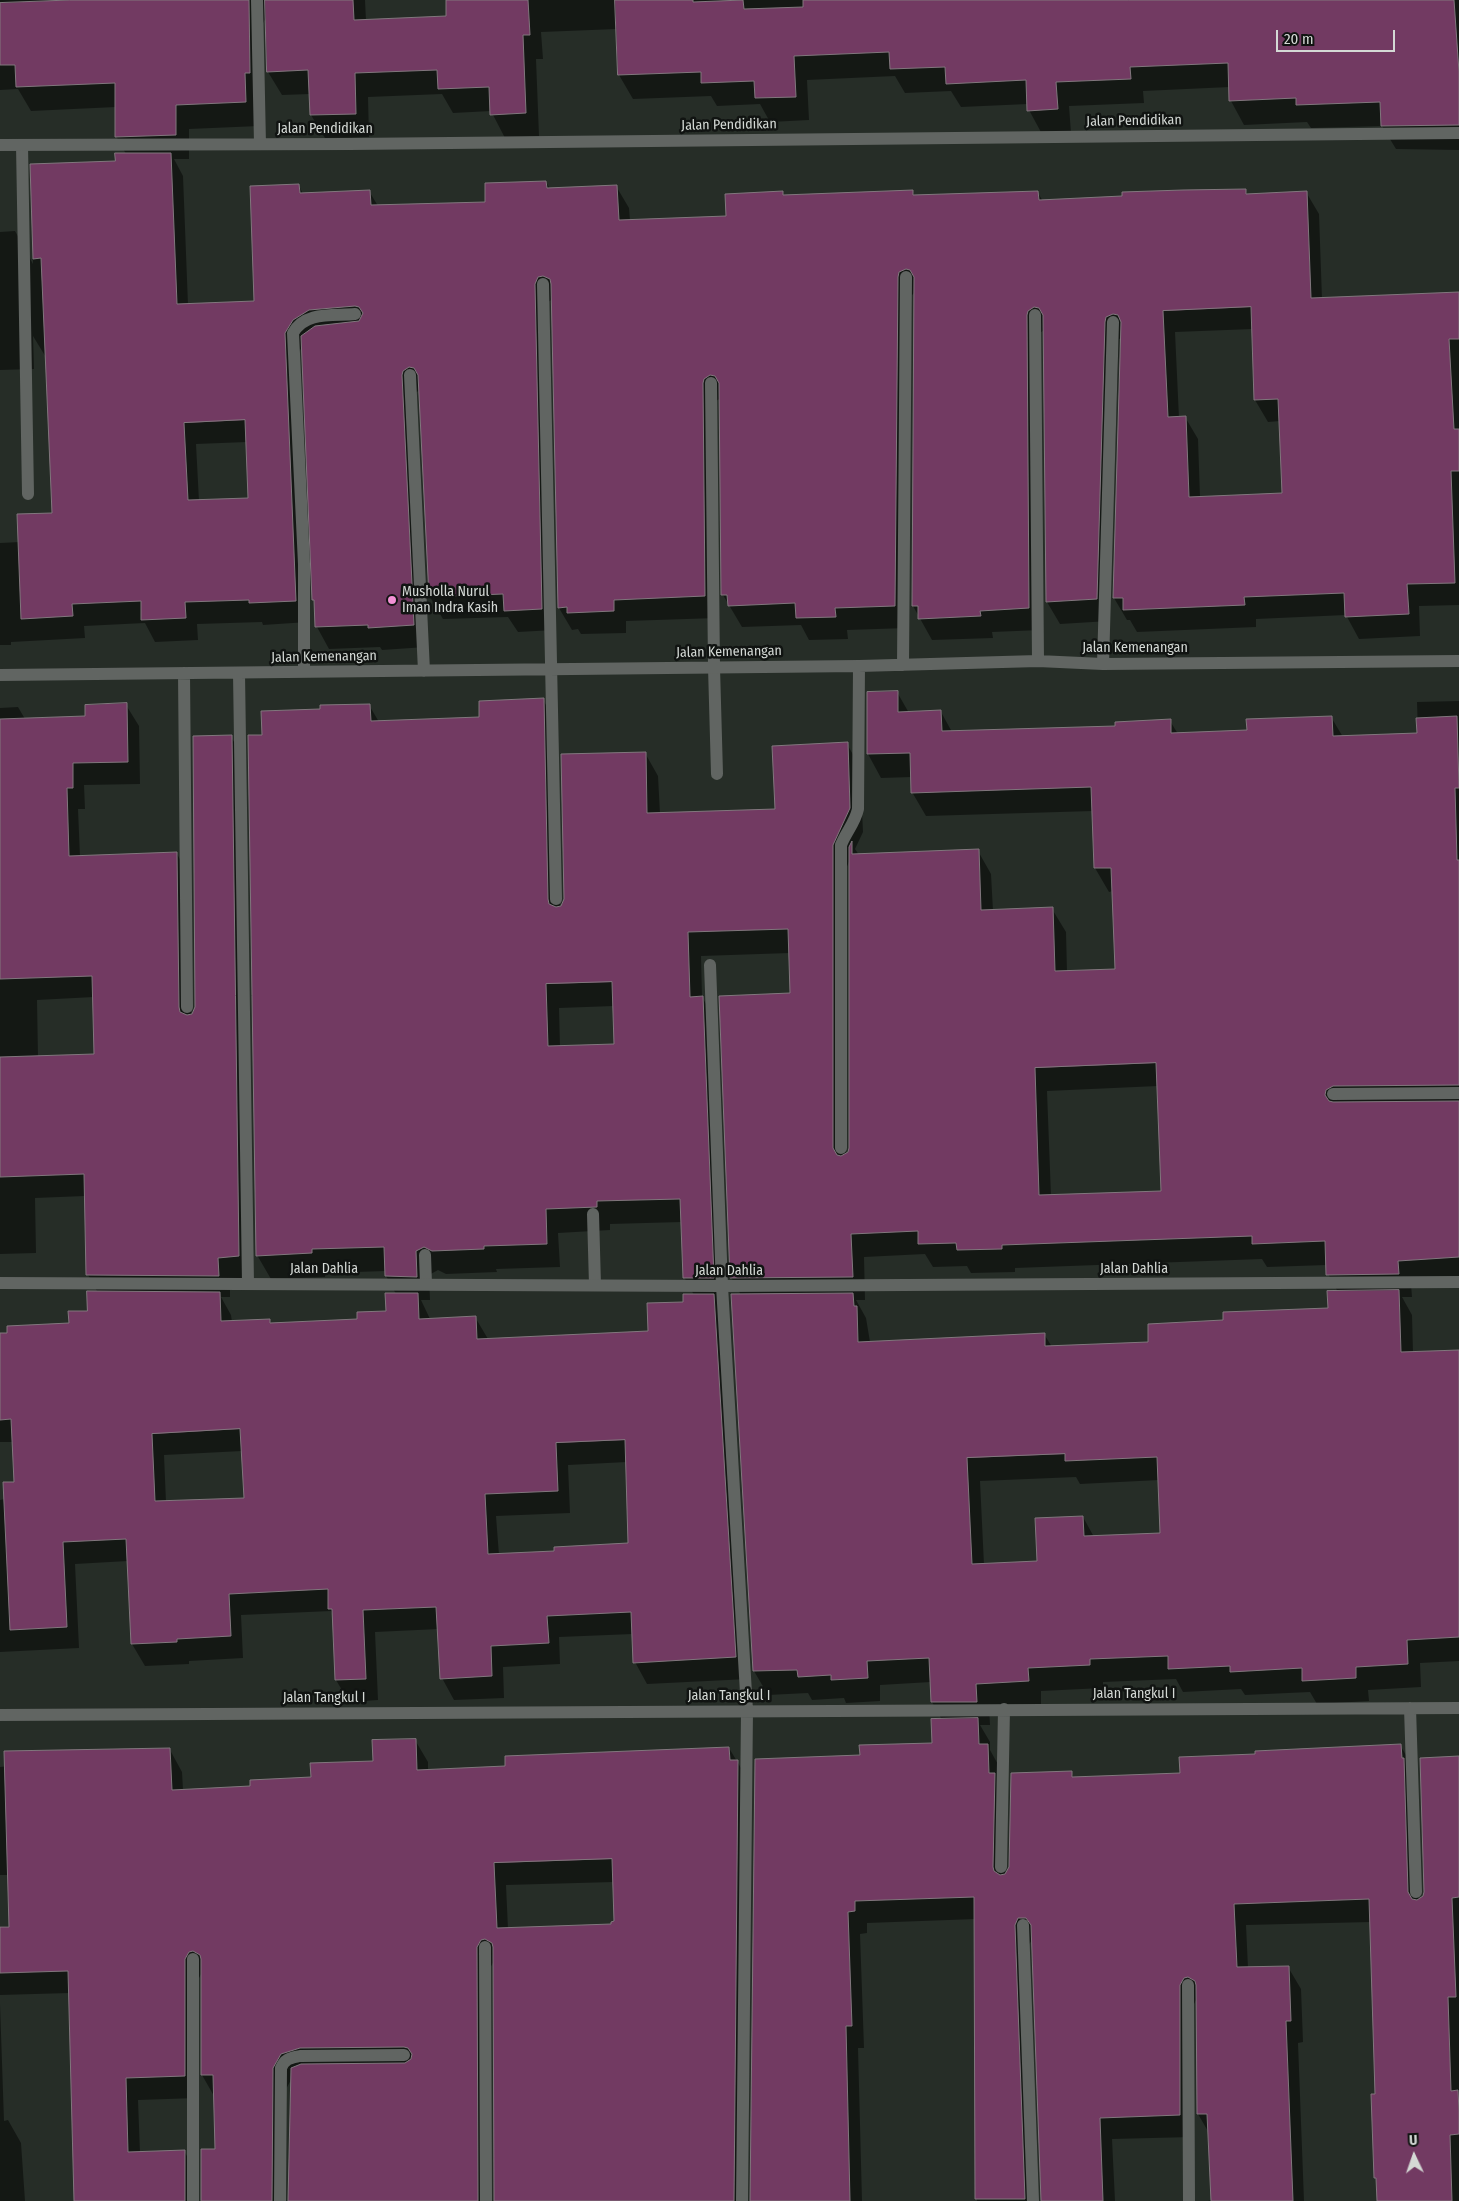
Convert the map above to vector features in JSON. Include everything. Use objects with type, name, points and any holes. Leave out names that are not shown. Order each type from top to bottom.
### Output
[{"type":"street","points":[[257,0],[260,144]]},
{"type":"street","name":"Jalan Pendidikan","points":[[0,145],[1459,133]]},
{"type":"street","points":[[22,145],[28,494]]},
{"type":"street","points":[[903,665],[906,277]]},
{"type":"street","points":[[543,284],[556,899]]},
{"type":"street","points":[[304,672],[304,564],[293,333],[297,326],[307,318],[355,314]]},
{"type":"street","points":[[1035,315],[1038,661]]},
{"type":"street","points":[[1103,664],[1113,322]]},
{"type":"street","points":[[410,375],[424,671]]},
{"type":"street","points":[[711,383],[717,774]]},
{"type":"street","name":"Jalan Kemenangan","points":[[0,675],[859,666],[1038,661],[1103,664],[1459,661]]},
{"type":"street","points":[[841,1148],[841,845],[846,832],[855,821],[858,809],[859,666]]},
{"type":"street","points":[[238,672],[248,1284]]},
{"type":"street","points":[[184,673],[188,1007]]},
{"type":"street","points":[[710,966],[722,1286],[747,1710],[742,2201]]},
{"type":"street","points":[[1333,1094],[1459,1093]]},
{"type":"street","points":[[593,1214],[595,1285]]},
{"type":"street","points":[[425,1255],[426,1284]]},
{"type":"street","name":"Jalan Dahlia","points":[[0,1283],[722,1286],[1459,1282]]},
{"type":"street","points":[[1410,1708],[1416,1892]]},
{"type":"street","name":"Jalan Tangkul I","points":[[0,1715],[1459,1708]]},
{"type":"street","points":[[1001,1867],[1004,1709]]},
{"type":"street","points":[[1023,1925],[1033,2201]]},
{"type":"street","points":[[485,1947],[486,2201]]},
{"type":"street","points":[[192,1959],[193,2201]]},
{"type":"street","points":[[1188,1985],[1189,2201]]},
{"type":"street","points":[[280,2201],[281,2068],[286,2059],[300,2056],[404,2055]]},
{"type":"building","points":[[70,0],[249,0],[250,73],[245,73],[246,102],[176,105],[176,135],[115,137],[115,83],[16,87],[15,65],[0,65],[0,3]]},
{"type":"building","points":[[265,0],[353,0],[354,20],[446,16],[446,0],[528,0],[530,35],[523,35],[526,113],[490,115],[489,87],[438,89],[437,70],[355,73],[356,114],[310,115],[308,70],[267,72]]},
{"type":"building","points":[[615,0],[693,0],[693,2],[743,0],[744,9],[803,7],[803,0],[1454,0],[1459,72],[1459,125],[1381,126],[1380,102],[1296,105],[1296,98],[1229,101],[1228,63],[1130,67],[1131,79],[1056,82],[1058,109],[1027,111],[1026,80],[946,84],[945,67],[890,69],[889,52],[794,56],[796,97],[755,98],[754,81],[701,83],[701,72],[618,75]]},
{"type":"building","points":[[115,153],[171,153],[177,304],[254,301],[250,186],[299,184],[300,193],[370,190],[371,205],[485,202],[485,183],[546,181],[547,188],[617,185],[619,220],[726,216],[725,194],[783,191],[783,195],[913,190],[913,195],[1038,191],[1039,200],[1122,196],[1122,192],[1246,189],[1246,194],[1307,191],[1311,298],[1459,292],[1459,339],[1449,339],[1454,429],[1459,429],[1459,471],[1451,471],[1455,583],[1407,584],[1409,614],[1345,617],[1344,593],[1244,597],[1245,605],[1123,610],[1123,598],[1113,598],[1121,322],[1118,315],[1113,314],[1106,317],[1105,322],[1097,599],[1046,602],[1043,315],[1039,308],[1034,307],[1028,311],[1027,315],[1029,608],[980,611],[981,616],[918,619],[918,606],[912,606],[914,277],[910,270],[906,269],[899,272],[898,277],[895,606],[835,608],[836,617],[796,618],[795,603],[728,606],[727,595],[721,595],[719,383],[715,376],[710,375],[704,379],[703,383],[705,596],[614,600],[614,611],[567,613],[567,607],[558,608],[551,284],[550,279],[543,276],[538,277],[535,284],[542,609],[504,611],[503,594],[429,597],[418,375],[414,368],[409,367],[403,371],[402,375],[414,625],[368,628],[368,625],[315,627],[314,600],[312,600],[301,336],[315,326],[359,321],[363,313],[359,307],[355,306],[309,310],[293,320],[285,333],[296,601],[249,603],[249,600],[185,602],[186,618],[141,620],[141,601],[72,604],[73,616],[21,619],[17,514],[52,513],[41,258],[33,259],[30,164],[115,161]],"holes":[[[1251,307],[1254,400],[1278,399],[1282,493],[1189,497],[1186,416],[1168,417],[1163,311]],[[245,420],[248,498],[188,500],[184,423]]]},
{"type":"building","points":[[898,691],[898,712],[941,710],[942,731],[1115,726],[1115,722],[1171,719],[1171,733],[1247,730],[1246,719],[1332,716],[1333,736],[1417,733],[1416,718],[1457,716],[1459,788],[1455,788],[1457,860],[1459,860],[1459,1085],[1333,1086],[1326,1090],[1325,1095],[1329,1101],[1333,1102],[1459,1101],[1459,1257],[1398,1261],[1399,1274],[1326,1275],[1325,1241],[1252,1244],[1252,1236],[1002,1245],[1002,1249],[957,1250],[956,1243],[918,1244],[918,1231],[851,1234],[853,1277],[730,1278],[719,996],[790,993],[788,929],[688,932],[690,997],[703,996],[714,1278],[683,1278],[680,1199],[597,1201],[597,1207],[546,1209],[547,1244],[484,1246],[484,1249],[432,1251],[424,1247],[416,1251],[417,1277],[385,1276],[384,1247],[312,1249],[312,1253],[256,1256],[248,735],[262,735],[261,711],[320,709],[320,705],[370,704],[371,721],[479,717],[479,701],[544,698],[548,899],[549,904],[556,907],[561,906],[564,899],[561,754],[646,752],[647,813],[775,809],[772,746],[848,742],[850,808],[833,845],[833,1148],[837,1155],[841,1156],[848,1152],[849,1148],[849,847],[852,841],[852,854],[979,849],[981,910],[1053,907],[1055,971],[1115,969],[1111,868],[1094,868],[1091,787],[911,793],[910,753],[867,754],[867,692]],"holes":[[[612,982],[614,1044],[548,1046],[546,984]],[[1156,1063],[1161,1191],[1039,1195],[1035,1068]]]},
{"type":"building","points":[[127,703],[128,762],[73,763],[73,788],[67,788],[69,856],[177,852],[179,1007],[180,1012],[187,1015],[192,1014],[195,1007],[193,736],[232,735],[239,1256],[218,1258],[219,1276],[86,1275],[84,1174],[0,1177],[0,1057],[94,1054],[92,976],[0,979],[0,719],[85,716],[85,705]]},
{"type":"building","points":[[1399,1290],[1401,1352],[1459,1350],[1459,1637],[1407,1640],[1408,1664],[1356,1667],[1356,1678],[1302,1681],[1302,1668],[1230,1672],[1230,1666],[1168,1669],[1168,1656],[1090,1659],[1090,1665],[1028,1668],[1029,1681],[976,1684],[977,1702],[931,1702],[929,1658],[867,1661],[868,1678],[831,1680],[831,1675],[798,1677],[797,1670],[753,1671],[731,1294],[853,1293],[854,1306],[857,1306],[858,1342],[1045,1333],[1045,1346],[1148,1342],[1148,1324],[1223,1320],[1223,1312],[1328,1308],[1327,1291]],"holes":[[[1065,1454],[1065,1461],[1157,1457],[1160,1533],[1084,1536],[1083,1516],[1035,1518],[1037,1561],[972,1564],[967,1458]]]},
{"type":"building","points":[[87,1291],[220,1292],[221,1321],[270,1319],[270,1323],[357,1319],[357,1312],[386,1311],[385,1293],[418,1293],[419,1319],[476,1316],[477,1339],[648,1331],[647,1303],[683,1302],[683,1294],[714,1294],[736,1657],[633,1663],[631,1612],[547,1616],[549,1643],[491,1646],[492,1676],[440,1679],[436,1607],[363,1610],[366,1679],[335,1680],[332,1609],[328,1609],[328,1589],[229,1594],[231,1636],[177,1639],[177,1642],[131,1644],[126,1539],[63,1542],[67,1627],[10,1630],[3,1482],[14,1482],[11,1419],[0,1420],[0,1333],[7,1333],[7,1326],[69,1323],[68,1311],[87,1311]],"holes":[[[240,1429],[244,1498],[155,1501],[152,1434]],[[625,1440],[628,1543],[554,1547],[554,1551],[488,1554],[485,1494],[558,1491],[556,1443]]]},
{"type":"building","points":[[978,1718],[979,1744],[988,1744],[989,1773],[995,1773],[993,1867],[994,1871],[1000,1875],[1005,1874],[1009,1867],[1011,1773],[1072,1771],[1072,1777],[1180,1773],[1179,1757],[1255,1754],[1255,1751],[1401,1744],[1402,1758],[1404,1758],[1408,1892],[1412,1899],[1417,1900],[1423,1896],[1424,1892],[1420,1758],[1459,1756],[1459,1897],[1452,1898],[1456,1997],[1448,1997],[1451,2091],[1458,2090],[1459,2112],[1459,2134],[1450,2135],[1452,2201],[1377,2201],[1376,2178],[1374,2178],[1371,2094],[1375,2094],[1369,1899],[1234,1904],[1237,1967],[1289,1966],[1291,2021],[1286,2021],[1293,2201],[1211,2201],[1207,2114],[1197,2114],[1196,1985],[1195,1981],[1188,1977],[1184,1978],[1180,1985],[1180,2115],[1100,2118],[1103,2201],[1041,2201],[1031,1925],[1026,1918],[1018,1918],[1015,1925],[1025,2199],[975,2199],[974,1897],[855,1901],[855,1911],[848,1912],[852,2026],[846,2026],[850,2201],[750,2201],[755,1759],[860,1755],[859,1745],[932,1743],[931,1719]]},
{"type":"building","points":[[416,1739],[417,1770],[505,1766],[505,1756],[729,1747],[730,1760],[738,1760],[734,2201],[494,2201],[493,1947],[492,1943],[485,1939],[481,1940],[477,1947],[478,2201],[288,2201],[291,2068],[301,2064],[405,2063],[411,2059],[412,2054],[408,2048],[404,2047],[300,2048],[281,2054],[273,2068],[272,2201],[201,2201],[201,2149],[215,2149],[213,2075],[201,2075],[201,1959],[200,1955],[193,1951],[189,1952],[185,1959],[185,2076],[126,2078],[128,2152],[185,2150],[185,2201],[74,2201],[68,1971],[0,1973],[0,1927],[9,1927],[4,1751],[170,1748],[172,1790],[250,1786],[250,1780],[311,1777],[310,1763],[373,1761],[372,1740]],"holes":[[[612,1859],[614,1921],[611,1924],[497,1928],[494,1863]]]},
{"type":"place","name":"Musholla Nurul Iman Indra Kasih","points":[[392,600]]}]
